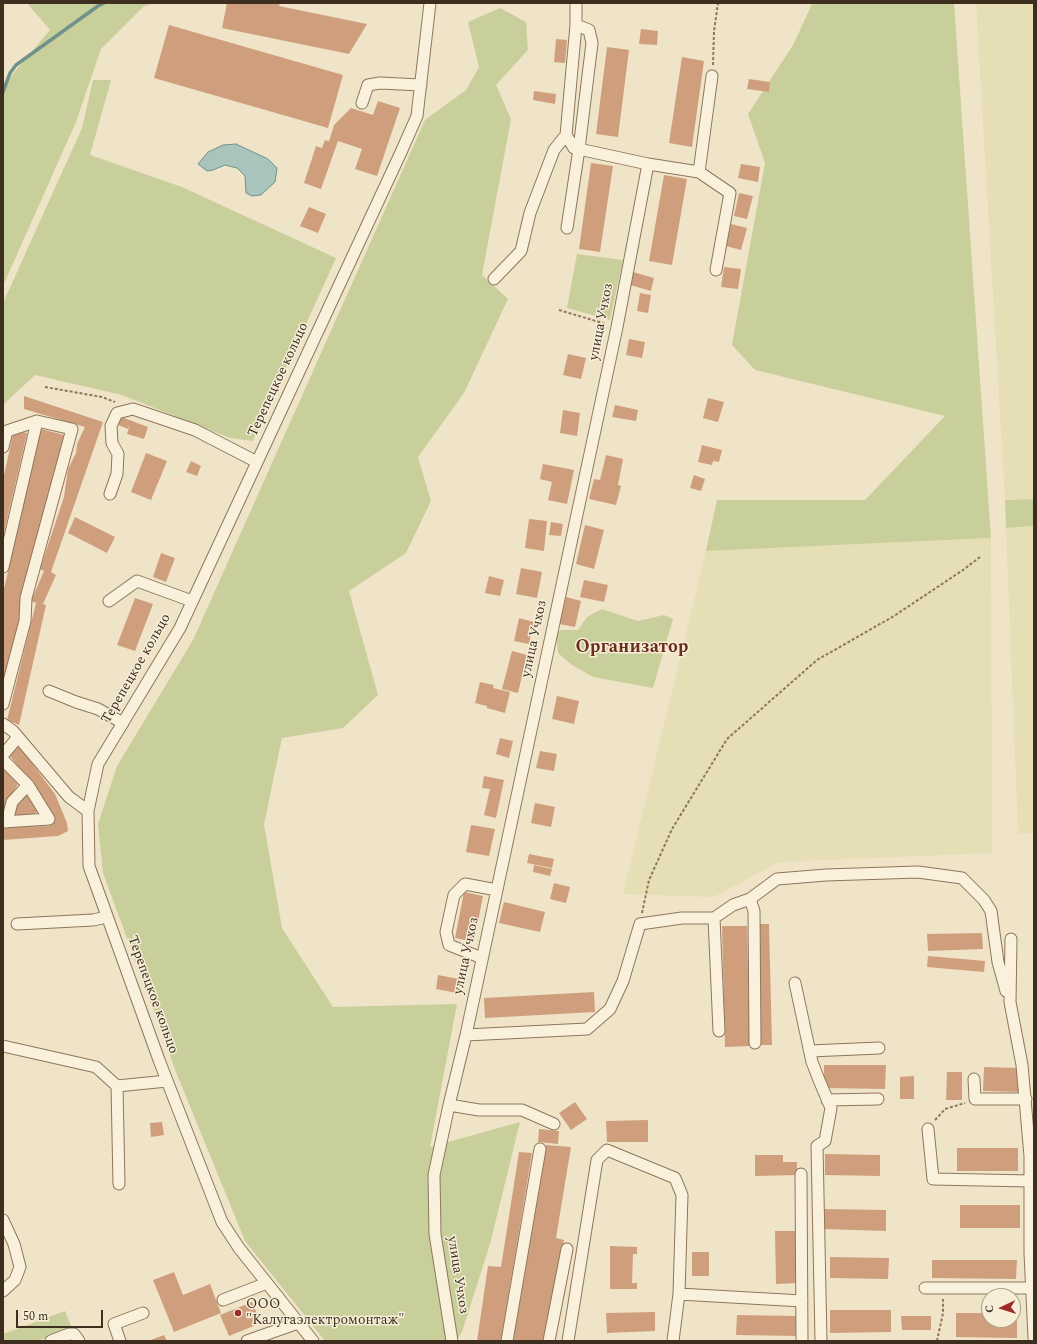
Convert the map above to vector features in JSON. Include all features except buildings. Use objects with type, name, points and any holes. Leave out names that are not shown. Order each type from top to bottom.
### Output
[{"type":"street","name":"Терепецкое кольцо","points":[[313,1341],[239,1248],[222,1222],[167,1081],[89,866],[88,811],[98,764],[180,628],[417,116],[430,3]]},
{"type":"street","points":[[494,279],[521,251],[530,213],[554,150],[566,135],[576,25],[575,6]]},
{"type":"street","points":[[567,228],[580,149],[592,43],[589,30],[576,25]]},
{"type":"street","points":[[699,172],[712,76]]},
{"type":"street","points":[[362,103],[368,85],[380,83],[421,85]]},
{"type":"street","points":[[566,135],[574,148],[648,164],[699,172],[730,193],[716,270]]},
{"type":"street","name":"улица Учхоз","points":[[452,1341],[435,1226],[434,1175],[466,1035],[617,327],[648,164]]},
{"type":"street","points":[[110,494],[117,474],[118,454],[112,443],[111,426],[117,413],[133,409],[195,430],[258,462]]},
{"type":"street","points":[[3,567],[37,421]]},
{"type":"street","points":[[3,447],[7,431],[37,421],[72,430],[26,598],[25,621],[3,704]]},
{"type":"street","points":[[109,601],[137,581],[192,601]]},
{"type":"street","points":[[49,691],[98,709],[123,723]]},
{"type":"street","points":[[3,724],[18,737],[69,797],[88,811]]},
{"type":"street","points":[[3,755],[18,737]]},
{"type":"street","points":[[3,760],[28,785],[49,819],[5,822],[12,802],[28,785]]},
{"type":"street","points":[[466,1035],[587,1029],[610,1009],[623,981],[640,924],[682,918],[714,918],[733,905],[750,899],[777,879],[826,874],[918,872],[962,878],[984,900],[991,911],[998,962],[1010,1002],[1022,1065],[1026,1099],[1030,1111],[1032,1155],[1030,1180],[1032,1253],[1031,1288],[1034,1338]]},
{"type":"street","points":[[482,958],[449,945],[446,932],[454,895],[465,884],[497,890]]},
{"type":"street","points":[[750,899],[754,911],[755,1043]]},
{"type":"street","points":[[17,924],[93,920],[107,917]]},
{"type":"street","points":[[714,918],[719,1031]]},
{"type":"street","points":[[1010,1002],[1011,939]]},
{"type":"street","points":[[795,983],[810,1051],[819,1080],[831,1108],[825,1141],[817,1146],[821,1341]]},
{"type":"street","points":[[3,1046],[96,1067],[117,1086],[119,1184]]},
{"type":"street","points":[[810,1051],[879,1048]]},
{"type":"street","points":[[974,1079],[975,1099],[1026,1099]]},
{"type":"street","points":[[117,1086],[167,1081]]},
{"type":"street","points":[[827,1100],[878,1100]]},
{"type":"street","points":[[449,1105],[479,1110],[522,1110],[554,1124]]},
{"type":"street","points":[[928,1129],[933,1179],[1030,1180]]},
{"type":"street","points":[[507,1341],[540,1149]]},
{"type":"street","points":[[568,1341],[597,1160],[607,1150],[675,1178],[682,1195],[679,1294],[673,1341]]},
{"type":"street","points":[[801,1174],[802,1341]]},
{"type":"street","points":[[3,1220],[14,1244],[20,1267],[15,1280],[3,1291]]},
{"type":"street","points":[[549,1341],[567,1249]]},
{"type":"street","points":[[223,1300],[267,1284]]},
{"type":"street","points":[[925,1288],[1031,1288]]},
{"type":"street","points":[[679,1294],[802,1301]]},
{"type":"street","points":[[120,1341],[114,1324],[143,1313]]},
{"type":"street","points":[[247,1341],[298,1323]]},
{"type":"street","points":[[51,1341],[69,1334],[74,1334],[79,1341]]},
{"type":"path","points":[[712,76],[714,30],[718,3]]},
{"type":"path","points":[[559,310],[617,327]]},
{"type":"path","points":[[45,387],[102,398],[133,409]]},
{"type":"path","points":[[640,924],[649,880],[672,829],[727,739],[817,660],[894,616],[963,570],[980,556]]},
{"type":"path","points":[[928,1129],[945,1109],[961,1105],[975,1099]]},
{"type":"path","points":[[937,1341],[943,1313],[944,1288]]},
{"type":"shaded area","points":[[976,3],[1034,3],[1034,499],[1005,500]]},
{"type":"shaded area","points":[[1034,526],[1034,833],[1018,834],[1006,528]]},
{"type":"shaded area","points":[[991,538],[992,853],[779,862],[714,897],[623,894],[706,551]]},
{"type":"green space","points":[[27,3],[153,3],[143,7],[101,49],[76,122],[3,286],[3,81],[6,82],[50,30]]},
{"type":"green space","points":[[954,3],[991,538],[706,551],[717,500],[865,500],[945,416],[755,370],[732,345],[765,163],[748,114],[793,45],[812,4]]},
{"type":"green space","points":[[500,8],[526,22],[528,50],[496,85],[511,119],[482,275],[508,299],[464,393],[418,457],[431,501],[406,553],[349,591],[378,695],[343,728],[282,738],[264,824],[282,928],[333,1007],[457,1004],[430,1147],[520,1122],[490,1244],[462,1332],[456,1341],[325,1341],[245,1241],[176,1072],[103,873],[98,824],[117,766],[193,640],[425,120],[466,90],[479,67],[468,22]]},
{"type":"green space","points":[[93,80],[111,80],[90,155],[182,187],[336,258],[253,441],[230,438],[122,395],[35,375],[3,405],[3,303],[82,128]]},
{"type":"green space","points":[[577,254],[623,260],[610,320],[567,308]]},
{"type":"green space","points":[[1034,499],[1034,526],[1006,528],[1005,500]]},
{"type":"green space","points":[[602,609],[638,621],[664,615],[673,619],[653,688],[593,677],[572,665],[558,653],[556,636],[560,630],[578,630],[587,617]]},
{"type":"green space","points":[[65,1311],[72,1328],[38,1341],[3,1341],[3,1334]]},
{"type":"water","points":[[236,144],[268,159],[277,168],[275,182],[261,195],[252,196],[246,193],[245,176],[237,168],[225,165],[207,171],[198,164],[208,152],[223,145]]},
{"type":"waterway","points":[[3,92],[10,73],[16,65],[104,3]]},
{"type":"place","name":"ООО \"Калугаэлектромонтаж\"","points":[[238,1313]]},
{"type":"district","name":"Организатор","points":[[632,648]]}]
